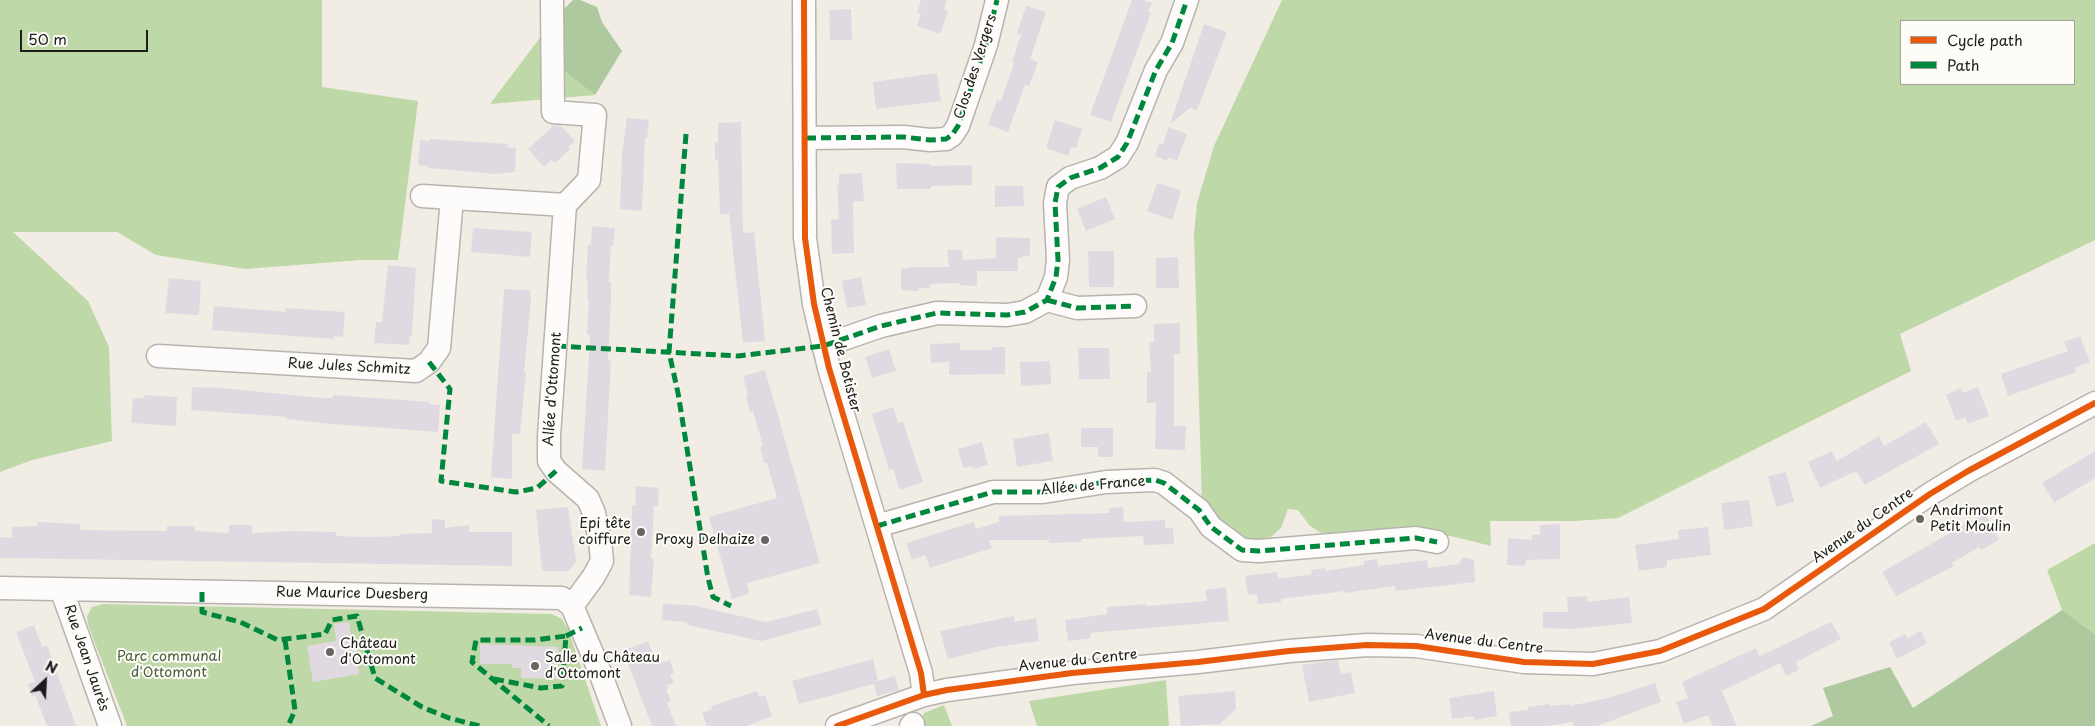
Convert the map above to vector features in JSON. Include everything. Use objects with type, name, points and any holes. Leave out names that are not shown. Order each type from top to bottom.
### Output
[{"type":"street","points":[[422,196],[565,205],[589,180],[595,115],[553,112],[552,0]]},
{"type":"street","name":"Chemin de Botister","points":[[804,0],[806,238],[814,304],[823,346],[921,673],[924,695]]},
{"type":"street","name":"Clos des Vergers","points":[[806,138],[903,137],[930,140],[946,139],[952,135],[958,126],[986,45],[997,0]]},
{"type":"street","points":[[823,346],[881,326],[937,313],[1007,315],[1025,312],[1047,300],[1056,277],[1058,260],[1055,203],[1058,187],[1070,178],[1100,168],[1118,157],[1128,143],[1156,70],[1172,43],[1187,0]]},
{"type":"street","name":"Rue Jules Schmitz","points":[[158,356],[416,371],[429,362],[439,348],[452,198]]},
{"type":"street","name":"Allée d'Ottomont","points":[[565,205],[548,461],[556,471],[588,499],[594,514],[600,540],[602,561],[594,576],[572,606]]},
{"type":"street","points":[[1047,300],[1077,308],[1135,306]]},
{"type":"street","name":"Avenue du Centre","points":[[836,726],[924,695],[947,690],[1072,673],[1367,645],[1416,646],[1524,662],[1593,664],[1660,651],[1764,609],[1930,494],[1968,471],[2095,403]]},
{"type":"street","name":"Allée de France","points":[[876,526],[993,492],[1042,492],[1106,482],[1155,480],[1164,483],[1199,510],[1211,527],[1242,550],[1259,551],[1416,538],[1437,542]]},
{"type":"street","name":"Rue Maurice Duesberg","points":[[0,588],[62,591],[144,590],[562,598],[572,606]]},
{"type":"street","name":"Rue Jean Jaurès","points":[[62,591],[110,726]]},
{"type":"street","points":[[572,606],[620,726]]},
{"type":"green space","points":[[0,0],[322,0],[322,87],[418,101],[398,260],[361,260],[245,269],[156,255],[117,232],[13,232],[88,301],[109,347],[112,441],[32,460],[0,472]]},
{"type":"green space","points":[[573,0],[580,0],[597,7],[602,22],[622,51],[595,95],[565,72],[554,19]]},
{"type":"green space","points":[[1282,0],[2095,0],[2095,240],[1900,334],[1911,371],[1618,518],[1575,521],[1490,521],[1491,546],[1418,528],[1324,535],[1309,525],[1298,510],[1288,509],[1281,528],[1271,537],[1252,544],[1229,534],[1202,504],[1194,234],[1197,203],[1214,146]]},
{"type":"green space","points":[[554,19],[565,72],[595,95],[490,104]]},
{"type":"green space","points":[[2095,543],[2095,634],[2062,610],[2047,570]]},
{"type":"green space","name":"Parc communal d'Ottomont","points":[[103,604],[552,614],[562,619],[568,629],[601,726],[127,726],[88,625],[87,616],[92,607]]},
{"type":"green space","points":[[2062,610],[2095,634],[2095,726],[1811,726],[1833,716],[1823,688],[1890,667],[1913,708]]},
{"type":"green space","points":[[1166,680],[1169,726],[1037,726],[1029,701]]},
{"type":"green space","points":[[944,705],[952,726],[918,726],[924,713]]},
{"type":"building","points":[[921,0],[947,0],[944,9],[948,11],[940,34],[917,26],[921,14],[917,12]]},
{"type":"building","points":[[1132,0],[1143,0],[1152,3],[1148,12],[1151,13],[1111,122],[1090,115]]},
{"type":"building","points":[[1026,6],[1046,12],[1030,59],[1038,62],[1029,86],[1025,85],[1008,132],[988,125],[997,100],[1001,101],[1014,63],[1012,62],[1021,35],[1017,33]]},
{"type":"building","points":[[851,9],[852,40],[830,40],[829,10]]},
{"type":"building","points":[[1204,24],[1227,32],[1197,110],[1190,108],[1170,124]]},
{"type":"building","points":[[937,73],[941,101],[876,109],[873,82]]},
{"type":"building","points":[[627,118],[649,120],[647,138],[645,138],[642,211],[620,209],[622,155]]},
{"type":"building","points":[[1055,120],[1082,129],[1076,148],[1071,147],[1068,156],[1046,148]]},
{"type":"building","points":[[741,122],[743,233],[754,232],[765,341],[743,343],[729,214],[720,214],[718,160],[715,159],[715,142],[718,142],[718,123]]},
{"type":"building","points":[[554,125],[561,126],[575,141],[568,147],[570,149],[555,163],[551,160],[544,167],[528,149]]},
{"type":"building","points":[[1169,127],[1187,134],[1177,161],[1168,157],[1167,161],[1155,156],[1159,143],[1163,144]]},
{"type":"building","points":[[430,139],[508,144],[507,147],[516,148],[515,172],[495,174],[428,168],[427,166],[418,165],[420,140],[430,141]]},
{"type":"building","points":[[896,163],[930,164],[930,166],[972,165],[972,185],[931,186],[931,189],[897,189]]},
{"type":"building","points":[[862,173],[864,201],[853,202],[854,253],[832,254],[831,220],[839,219],[837,184],[839,184],[839,174]]},
{"type":"building","points":[[1157,183],[1180,190],[1180,196],[1172,220],[1147,211]]},
{"type":"building","points":[[995,186],[1023,186],[1024,206],[995,207]]},
{"type":"building","points":[[1106,197],[1115,219],[1086,231],[1077,209]]},
{"type":"building","points":[[592,226],[615,228],[613,246],[611,246],[609,282],[611,282],[611,301],[608,360],[611,361],[605,471],[582,469],[590,335],[587,335],[589,299],[587,299],[588,281],[586,281],[588,245],[591,245]]},
{"type":"building","points":[[473,228],[532,232],[530,257],[471,252]]},
{"type":"building","points":[[996,237],[1030,238],[1030,255],[1018,258],[1018,271],[977,271],[977,286],[960,285],[959,283],[930,284],[930,288],[919,288],[919,291],[901,290],[901,269],[949,267],[947,250],[962,250],[963,260],[996,258]]},
{"type":"building","points":[[1088,251],[1114,251],[1114,287],[1089,287]]},
{"type":"building","points":[[1178,257],[1179,288],[1156,288],[1156,258]]},
{"type":"building","points":[[388,265],[416,268],[412,336],[410,335],[409,345],[374,343],[376,322],[382,322]]},
{"type":"building","points":[[861,277],[866,305],[847,308],[842,281]]},
{"type":"building","points":[[169,278],[201,281],[199,315],[165,313]]},
{"type":"building","points":[[504,289],[530,290],[531,300],[520,434],[512,434],[512,479],[491,477]]},
{"type":"building","points":[[214,306],[286,312],[286,308],[345,312],[343,337],[334,336],[334,339],[212,330]]},
{"type":"building","points":[[1180,323],[1180,354],[1174,354],[1174,426],[1186,426],[1185,450],[1155,449],[1156,403],[1147,403],[1147,373],[1151,372],[1149,342],[1154,342],[1154,324]]},
{"type":"building","points":[[2080,336],[2090,362],[2075,368],[2076,372],[2008,396],[2001,374],[2068,351],[2064,342]]},
{"type":"building","points":[[960,343],[960,350],[992,350],[992,347],[1005,347],[1005,374],[949,375],[949,362],[931,363],[930,344]]},
{"type":"building","points":[[1078,348],[1109,348],[1110,379],[1079,379]]},
{"type":"building","points":[[889,349],[896,371],[872,378],[865,357]]},
{"type":"building","points":[[1050,361],[1051,384],[1021,386],[1020,362]]},
{"type":"building","name":"Proxy Delhaize","points":[[765,370],[820,563],[747,583],[749,594],[732,599],[709,517],[777,498],[767,463],[764,463],[760,447],[763,446],[753,411],[750,412],[743,376]]},
{"type":"building","points":[[192,387],[212,387],[322,398],[333,398],[333,395],[430,402],[430,404],[440,405],[438,432],[320,423],[287,419],[287,417],[191,410]]},
{"type":"building","points":[[1978,387],[1989,416],[1968,424],[1965,417],[1956,421],[1946,395],[1961,388],[1963,393]]},
{"type":"building","points":[[144,395],[177,397],[176,426],[131,423],[133,398],[144,398]]},
{"type":"building","points":[[893,407],[898,423],[903,422],[923,482],[900,490],[893,469],[889,470],[872,414]]},
{"type":"building","points":[[1926,422],[1939,444],[1865,485],[1856,471],[1820,488],[1808,462],[1832,451],[1837,461],[1879,436],[1884,446]]},
{"type":"building","points":[[1081,428],[1113,428],[1113,457],[1098,457],[1098,447],[1081,447]]},
{"type":"building","points":[[1049,433],[1053,461],[1017,467],[1013,439]]},
{"type":"building","points":[[982,442],[988,465],[973,469],[972,466],[963,468],[958,449]]},
{"type":"building","points":[[2095,451],[2095,478],[2054,503],[2042,483]]},
{"type":"building","points":[[1786,472],[1794,502],[1776,507],[1768,476]]},
{"type":"building","points":[[636,486],[659,488],[658,506],[654,506],[651,559],[654,559],[651,597],[629,595],[632,505],[635,505]]},
{"type":"building","points":[[1749,500],[1753,526],[1724,530],[1721,503]]},
{"type":"building","points":[[568,507],[576,561],[569,571],[542,571],[536,510]]},
{"type":"building","points":[[1123,507],[1124,522],[1165,520],[1165,528],[1173,528],[1174,544],[1144,545],[1143,536],[1081,539],[1081,542],[1049,543],[1049,540],[989,540],[992,548],[930,568],[925,555],[912,560],[906,543],[974,522],[976,529],[999,522],[999,516],[1109,513],[1109,508]]},
{"type":"building","points":[[1985,513],[1999,540],[1981,550],[1979,547],[1952,563],[1954,566],[1896,596],[1882,572]]},
{"type":"building","points":[[432,519],[445,520],[445,528],[469,525],[469,532],[512,532],[512,566],[0,558],[0,537],[12,538],[12,527],[37,526],[38,522],[80,524],[80,530],[167,531],[167,526],[195,526],[195,531],[229,533],[229,525],[252,525],[252,533],[291,531],[336,532],[336,536],[367,537],[432,533]]},
{"type":"building","points":[[1560,524],[1560,559],[1526,560],[1525,566],[1507,565],[1508,538],[1532,540],[1532,535],[1540,535],[1540,525]]},
{"type":"building","points":[[1708,527],[1711,555],[1667,560],[1667,567],[1639,571],[1635,545],[1679,539],[1678,530]]},
{"type":"building","points":[[1463,557],[1474,560],[1475,582],[1395,591],[1395,586],[1345,593],[1345,591],[1281,599],[1281,602],[1258,604],[1257,594],[1248,595],[1245,576],[1277,572],[1278,579],[1312,574],[1311,570],[1325,568],[1325,571],[1364,565],[1364,561],[1377,559],[1378,566],[1427,560],[1428,568],[1459,564]]},
{"type":"building","points":[[1226,587],[1229,621],[1090,633],[1091,638],[1068,641],[1065,620],[1107,614],[1107,607],[1207,601],[1205,590]]},
{"type":"building","points":[[1587,596],[1588,602],[1629,597],[1632,623],[1574,629],[1543,628],[1543,612],[1568,612],[1567,597]]},
{"type":"building","points":[[663,604],[692,605],[766,622],[817,609],[822,625],[761,641],[687,625],[687,622],[662,620]]},
{"type":"building","points":[[1014,616],[1014,622],[1036,618],[1039,641],[996,647],[948,659],[940,631]]},
{"type":"building","name":"Château d'Ottomont","points":[[349,622],[352,641],[354,641],[357,652],[359,674],[313,682],[307,646],[336,641],[334,624]]},
{"type":"building","points":[[1831,622],[1841,639],[1796,662],[1799,670],[1786,676],[1780,663],[1722,691],[1737,726],[1713,726],[1708,715],[1684,724],[1676,702],[1688,698],[1682,682],[1756,648],[1760,656]]},
{"type":"building","points":[[34,625],[42,647],[47,645],[76,726],[47,726],[35,695],[32,697],[28,684],[35,682],[16,632]]},
{"type":"building","points":[[1921,631],[1927,643],[1897,659],[1889,642],[1905,634],[1907,638]]},
{"type":"building","points":[[648,641],[657,664],[670,660],[674,673],[670,674],[674,683],[667,685],[668,689],[666,690],[671,701],[667,703],[676,726],[652,726],[623,651]]},
{"type":"building","name":"Salle du Château d'Ottomont","points":[[480,644],[558,647],[558,679],[521,678],[521,668],[512,668],[512,664],[480,664]]},
{"type":"building","points":[[873,659],[878,681],[895,676],[899,690],[877,696],[874,684],[799,704],[792,681]]},
{"type":"building","points":[[1338,660],[1341,674],[1351,672],[1355,693],[1309,702],[1302,665]]},
{"type":"building","points":[[1655,683],[1661,702],[1597,726],[1574,726],[1573,722],[1547,726],[1511,726],[1509,712],[1528,710],[1528,707],[1550,704],[1550,706],[1570,704],[1570,706],[1608,698]]},
{"type":"building","points":[[757,691],[759,697],[765,695],[772,716],[747,726],[707,726],[702,713],[712,709],[711,706]]},
{"type":"building","points":[[1235,691],[1236,709],[1220,724],[1181,726],[1178,696]]},
{"type":"building","points":[[1494,691],[1497,716],[1474,720],[1473,716],[1452,719],[1449,698]]},
{"type":"marked path","points":[[806,138],[903,137],[930,140],[946,139],[952,135],[958,126],[986,45],[997,0]]},
{"type":"marked path","points":[[556,346],[738,356],[823,346],[881,326],[937,313],[1007,315],[1025,312],[1047,300],[1056,277],[1058,260],[1055,203],[1058,187],[1070,178],[1100,168],[1118,157],[1127,143],[1156,70],[1172,43],[1187,0]]},
{"type":"marked path","points":[[686,134],[669,352],[678,393],[708,578],[713,597],[731,606]]},
{"type":"marked path","points":[[1047,300],[1077,308],[1135,306]]},
{"type":"marked path","points":[[429,362],[450,389],[441,481],[516,492],[537,488],[556,471]]},
{"type":"marked path","points":[[877,526],[993,492],[1043,492],[1106,482],[1155,480],[1164,483],[1199,510],[1211,527],[1242,550],[1259,551],[1416,538],[1437,542]]},
{"type":"marked path","points":[[202,592],[202,612],[240,622],[278,640],[325,634],[332,620],[357,616],[375,678],[422,707],[449,718],[480,726]]},
{"type":"marked path","points":[[566,636],[582,628]]},
{"type":"marked path","points":[[494,679],[541,688],[562,686],[566,636],[535,640],[476,640],[472,662],[549,726]]},
{"type":"marked path","points":[[285,640],[295,710],[288,726]]},
{"type":"cycle path","points":[[804,0],[805,238],[814,304],[829,368],[921,673],[924,695]]},
{"type":"cycle path","points":[[837,726],[924,695],[947,690],[1072,673],[1198,662],[1289,651],[1367,645],[1416,646],[1524,662],[1593,664],[1660,651],[1764,609],[1930,494],[1968,471],[2095,403]]},
{"type":"place","name":"Andrimont Petit Moulin","points":[[1920,519]]},
{"type":"place","name":"Epi tête coiffure","points":[[641,532]]},
{"type":"place","name":"Proxy Delhaize","points":[[765,540]]},
{"type":"place","name":"Château d'Ottomont","points":[[330,652]]},
{"type":"place","name":"Salle du Château d'Ottomont","points":[[535,666]]}]
